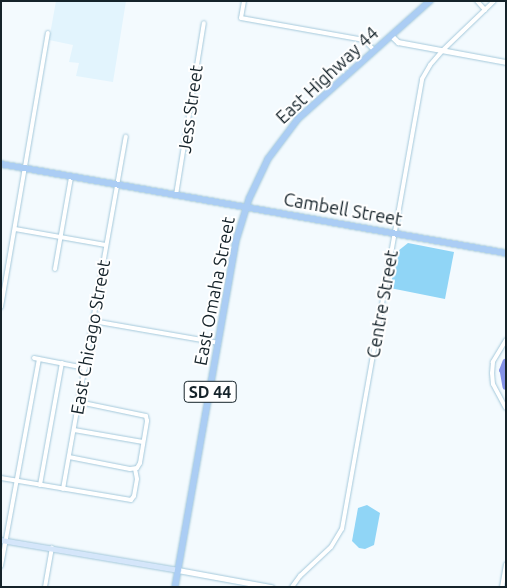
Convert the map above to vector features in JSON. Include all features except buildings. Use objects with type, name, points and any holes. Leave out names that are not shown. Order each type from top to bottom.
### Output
[{"type":"main road","name":"East Highway 44","points":[[246,207],[268,159],[291,127],[313,104],[430,1]]},
{"type":"main road","name":"Cambell Street","points":[[1,164],[506,253]]},
{"type":"main road","name":"East Omaha Street","points":[[175,587],[236,241],[246,207]]},
{"type":"main road","points":[[4,540],[178,570]]},
{"type":"street","points":[[244,1],[241,18],[364,40],[374,50]]},
{"type":"street","points":[[477,1],[485,10]]},
{"type":"street","name":"Centre Street","points":[[292,587],[300,576],[331,547],[342,529],[422,79],[430,65],[442,51],[494,1]]},
{"type":"street","name":"Jess Street","points":[[176,195],[204,23]]},
{"type":"street","points":[[1,307],[48,33]]},
{"type":"street","points":[[391,35],[398,42],[506,62]]},
{"type":"street","name":"East Chicago Street","points":[[63,489],[126,137]]},
{"type":"street","points":[[55,269],[72,177]]},
{"type":"street","points":[[15,229],[106,245]]},
{"type":"street","points":[[93,321],[219,343]]},
{"type":"street","points":[[506,340],[493,362],[492,373],[493,384],[506,408]]},
{"type":"street","points":[[1,566],[36,359],[85,368]]},
{"type":"street","points":[[40,484],[62,364]]},
{"type":"street","points":[[78,402],[145,415],[147,421],[139,465],[135,468]]},
{"type":"street","points":[[74,430],[143,442]]},
{"type":"street","points":[[69,457],[135,468]]},
{"type":"street","points":[[1,478],[131,500],[134,496],[136,483],[135,468]]},
{"type":"street","points":[[45,587],[52,548]]},
{"type":"street","points":[[502,587],[506,564]]},
{"type":"street","points":[[178,570],[271,587]]},
{"type":"shaded area","points":[[56,1],[126,1],[113,82],[76,76],[79,63],[69,62],[73,45],[49,40]]},
{"type":"shaded area","points":[[408,243],[454,252],[445,299],[390,288],[398,251]]},
{"type":"shaded area","points":[[367,505],[380,513],[374,545],[365,549],[359,548],[352,541],[358,508]]},
{"type":"waterway","points":[[506,362],[503,370],[506,387]]}]
